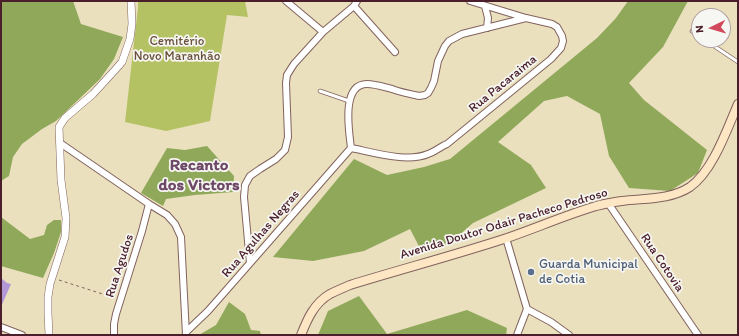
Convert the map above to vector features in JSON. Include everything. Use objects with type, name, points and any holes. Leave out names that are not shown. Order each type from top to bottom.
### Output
[{"type":"main road","name":"Avenida Doutor Odair Pacheco Pedroso","points":[[301,335],[308,319],[320,302],[328,295],[350,284],[506,238],[596,206],[621,201],[671,196],[690,187],[709,165],[721,144],[738,104]]},
{"type":"street","points":[[49,335],[48,297],[52,278],[65,237],[66,218],[61,180],[59,127],[65,118],[93,94],[122,62],[130,39],[132,24],[131,1]]},
{"type":"street","points":[[286,1],[323,32]]},
{"type":"street","name":"Rua Pacaraima","points":[[351,148],[409,158],[427,155],[447,144],[551,59],[561,48],[563,41],[562,36],[557,27],[552,24],[526,18],[470,1]]},
{"type":"street","points":[[250,263],[244,197],[245,185],[250,176],[276,159],[284,150],[288,137],[286,83],[287,75],[294,64],[323,32],[355,3],[395,52]]},
{"type":"street","points":[[485,6],[488,18],[487,28]]},
{"type":"street","points":[[351,148],[349,133],[349,100],[356,88],[361,85],[368,84],[418,96],[425,95],[431,88],[438,61],[449,41],[462,34],[526,18]]},
{"type":"street","name":"Rua Agulhas Negras","points":[[60,143],[148,204],[167,215],[175,224],[181,237],[186,334]]},
{"type":"street","name":"Rua Agulhas Negras","points":[[186,334],[351,148]]},
{"type":"street","name":"Rua Cotovia","points":[[608,203],[698,335]]},
{"type":"street","name":"Rua Agudos","points":[[114,335],[114,324],[142,231],[148,204]]},
{"type":"street","points":[[506,238],[526,309],[517,335]]},
{"type":"street","points":[[526,309],[551,322],[569,335]]},
{"type":"street","points":[[1,327],[22,335]]},
{"type":"lane","points":[[718,48],[738,62]]},
{"type":"lane","points":[[320,91],[349,100]]},
{"type":"path","points":[[52,278],[121,300]]},
{"type":"green space","points":[[1,1],[73,1],[81,24],[123,37],[114,59],[100,79],[56,121],[42,129],[22,144],[13,157],[9,176],[1,181]]},
{"type":"green space","name":"Cemitério Novo Maranhão","points":[[138,1],[245,1],[248,17],[227,15],[210,121],[166,131],[125,122]]},
{"type":"green space","points":[[628,1],[688,1],[663,47],[629,83],[644,100],[707,150],[698,173],[670,191],[629,188],[609,156],[600,114],[567,96],[544,101],[498,142],[531,165],[546,188],[473,223],[449,244],[422,252],[410,229],[364,251],[313,261],[273,257],[354,159],[387,175],[424,167],[450,159],[597,38],[616,18]]},
{"type":"green space","points":[[207,146],[234,176],[233,192],[166,199],[163,206],[141,193],[167,148],[185,150]]},
{"type":"green space","points":[[1,217],[30,239],[44,235],[47,225],[54,220],[61,220],[61,232],[43,278],[1,266]]},
{"type":"green space","points":[[359,296],[387,334],[467,310],[507,328],[506,335],[318,335],[328,311]]},
{"type":"green space","points":[[229,302],[245,314],[251,330],[260,331],[261,335],[199,335],[216,325]]},
{"type":"building","points":[[1,278],[7,283],[11,284],[1,307]]},
{"type":"place","name":"Guarda Municipal de Cotia","points":[[531,272]]},
{"type":"district","name":"Recanto dos Victors","points":[[199,176]]}]
